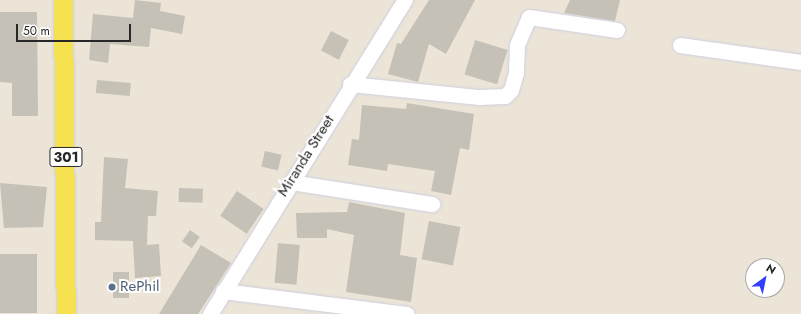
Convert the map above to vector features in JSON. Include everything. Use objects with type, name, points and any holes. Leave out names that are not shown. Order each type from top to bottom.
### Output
[{"type":"main road","name":"301","points":[[63,0],[66,314]]},
{"type":"street","name":"Miranda Street","points":[[210,314],[350,84],[404,0]]},
{"type":"street","points":[[350,84],[479,97],[505,96],[511,90],[516,73],[517,45],[529,17],[617,30]]},
{"type":"street","points":[[680,45],[801,62]]},
{"type":"street","points":[[291,182],[432,204]]},
{"type":"street","points":[[223,291],[407,314]]},
{"type":"building","points":[[135,0],[161,3],[160,11],[185,16],[182,34],[151,28],[149,47],[110,44],[108,63],[89,60],[93,14],[133,18]]},
{"type":"building","points":[[429,0],[475,0],[446,54],[429,44],[418,82],[388,74],[397,43],[401,44]]},
{"type":"building","points":[[570,0],[620,0],[615,21],[564,13]]},
{"type":"building","points":[[0,12],[37,12],[38,116],[12,116],[12,83],[0,82]]},
{"type":"building","points":[[331,31],[349,40],[339,60],[321,51]]},
{"type":"building","points":[[475,40],[508,50],[497,84],[464,74]]},
{"type":"building","points":[[97,80],[131,83],[130,96],[96,93]]},
{"type":"building","points":[[407,103],[474,114],[469,150],[460,148],[451,195],[431,191],[435,171],[388,164],[387,171],[348,165],[352,139],[359,140],[362,105],[406,109]]},
{"type":"building","points":[[265,151],[282,155],[278,170],[261,167]]},
{"type":"building","points":[[104,157],[128,159],[125,188],[158,191],[156,216],[148,216],[147,245],[159,244],[161,276],[135,278],[133,241],[95,240],[95,222],[101,222]]},
{"type":"building","points":[[0,183],[47,187],[43,227],[4,228]]},
{"type":"building","points":[[179,188],[203,189],[202,203],[179,202]]},
{"type":"building","points":[[237,191],[264,209],[247,234],[220,216]]},
{"type":"building","points":[[349,202],[405,213],[400,255],[417,258],[411,302],[346,292],[354,235],[327,229],[327,238],[297,238],[296,213],[347,212]]},
{"type":"building","points":[[429,221],[460,227],[453,265],[422,259]]},
{"type":"building","points":[[190,230],[200,237],[192,248],[182,241]]},
{"type":"building","points":[[278,243],[300,245],[296,285],[275,283]]},
{"type":"building","points":[[201,245],[231,263],[198,314],[159,314]]},
{"type":"building","points":[[0,254],[37,254],[37,313],[0,313]]},
{"type":"building","points":[[113,272],[129,272],[129,298],[113,298]]},
{"type":"place","name":"RePhil","points":[[112,287]]}]
